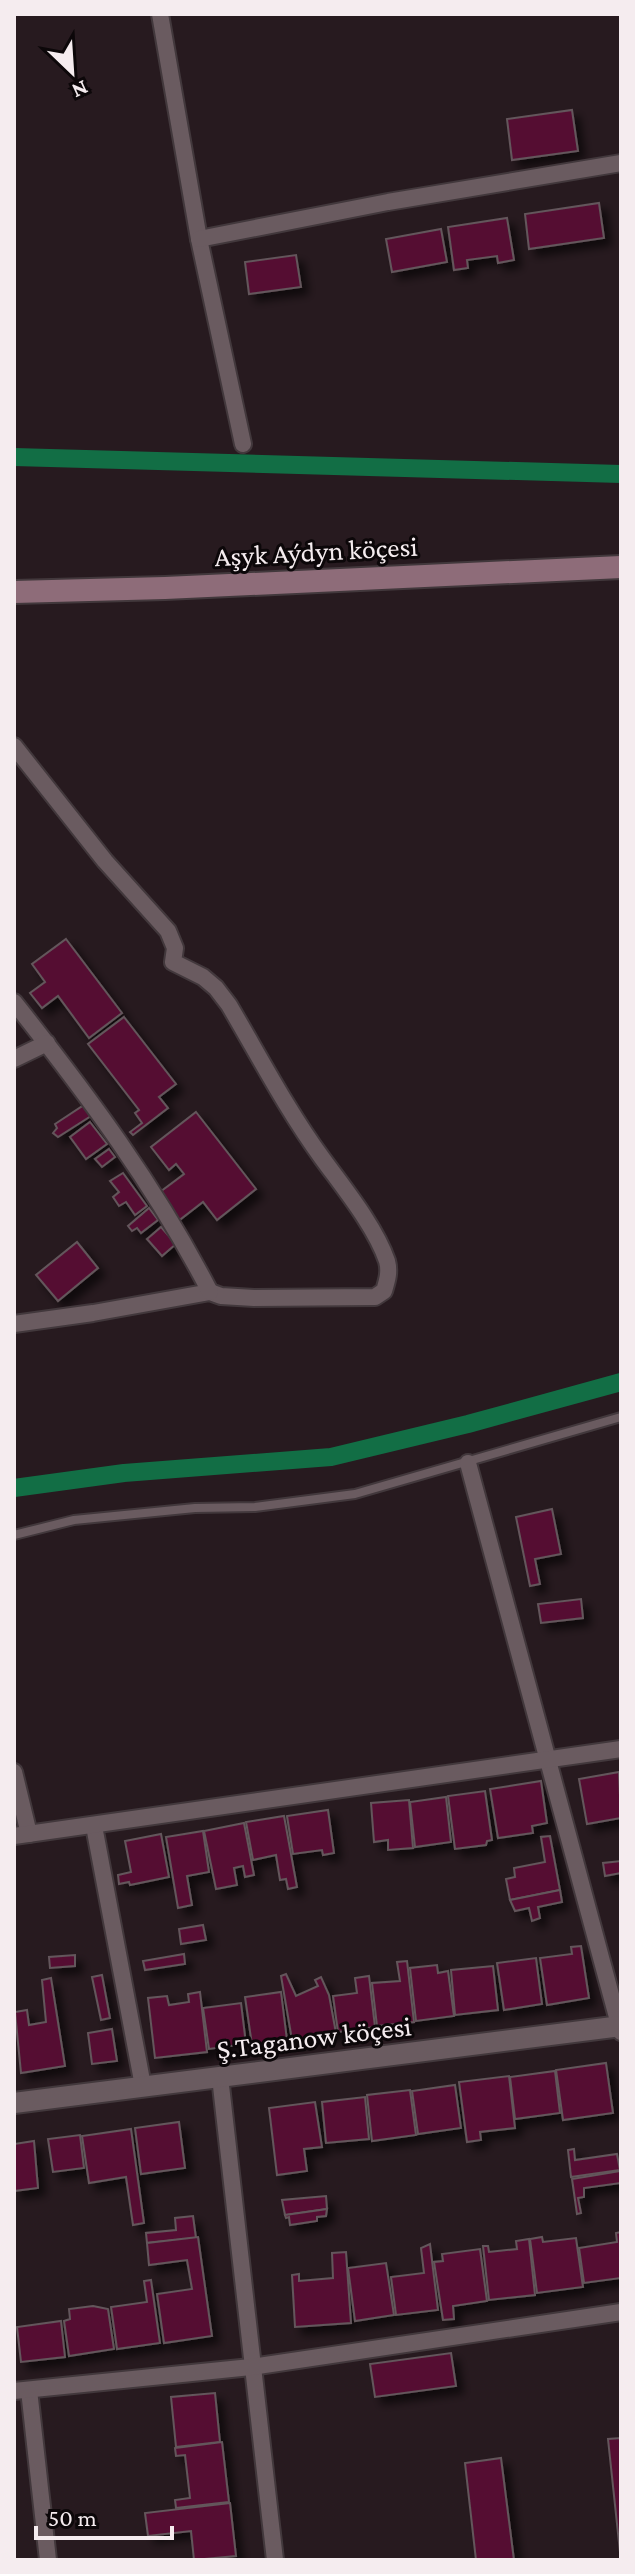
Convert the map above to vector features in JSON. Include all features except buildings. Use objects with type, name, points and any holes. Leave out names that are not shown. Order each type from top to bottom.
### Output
[{"type":"main road","name":"Aşyk Aýdyn köçesi","points":[[14,592],[621,567]]},
{"type":"street","points":[[160,14],[199,239],[243,444]]},
{"type":"street","points":[[199,239],[388,202],[621,163]]},
{"type":"street","points":[[14,746],[105,861],[168,931],[175,948],[173,962],[177,967],[203,977],[223,997],[322,1158],[341,1181],[387,1262],[389,1276],[384,1291],[375,1297],[254,1298],[221,1296],[210,1292],[14,1324]]},
{"type":"street","points":[[14,1002],[122,1144],[180,1235],[210,1292]]},
{"type":"street","points":[[14,1059],[47,1043]]},
{"type":"street","points":[[468,1463],[621,2028]]},
{"type":"street","points":[[14,1772],[21,1835],[621,1749]]},
{"type":"street","points":[[94,1826],[143,2086]]},
{"type":"street","name":"Ş.Taganow köçesi","points":[[14,2103],[621,2028]]},
{"type":"street","points":[[220,2077],[275,2560]]},
{"type":"street","points":[[48,2560],[22,2391],[251,2367],[621,2312]]},
{"type":"lane","points":[[14,1535],[74,1520],[195,1508],[255,1507],[355,1494],[621,1417]]},
{"type":"waterway","points":[[14,457],[621,474]]},
{"type":"waterway","points":[[14,1488],[124,1473],[331,1457],[621,1382]]}]
